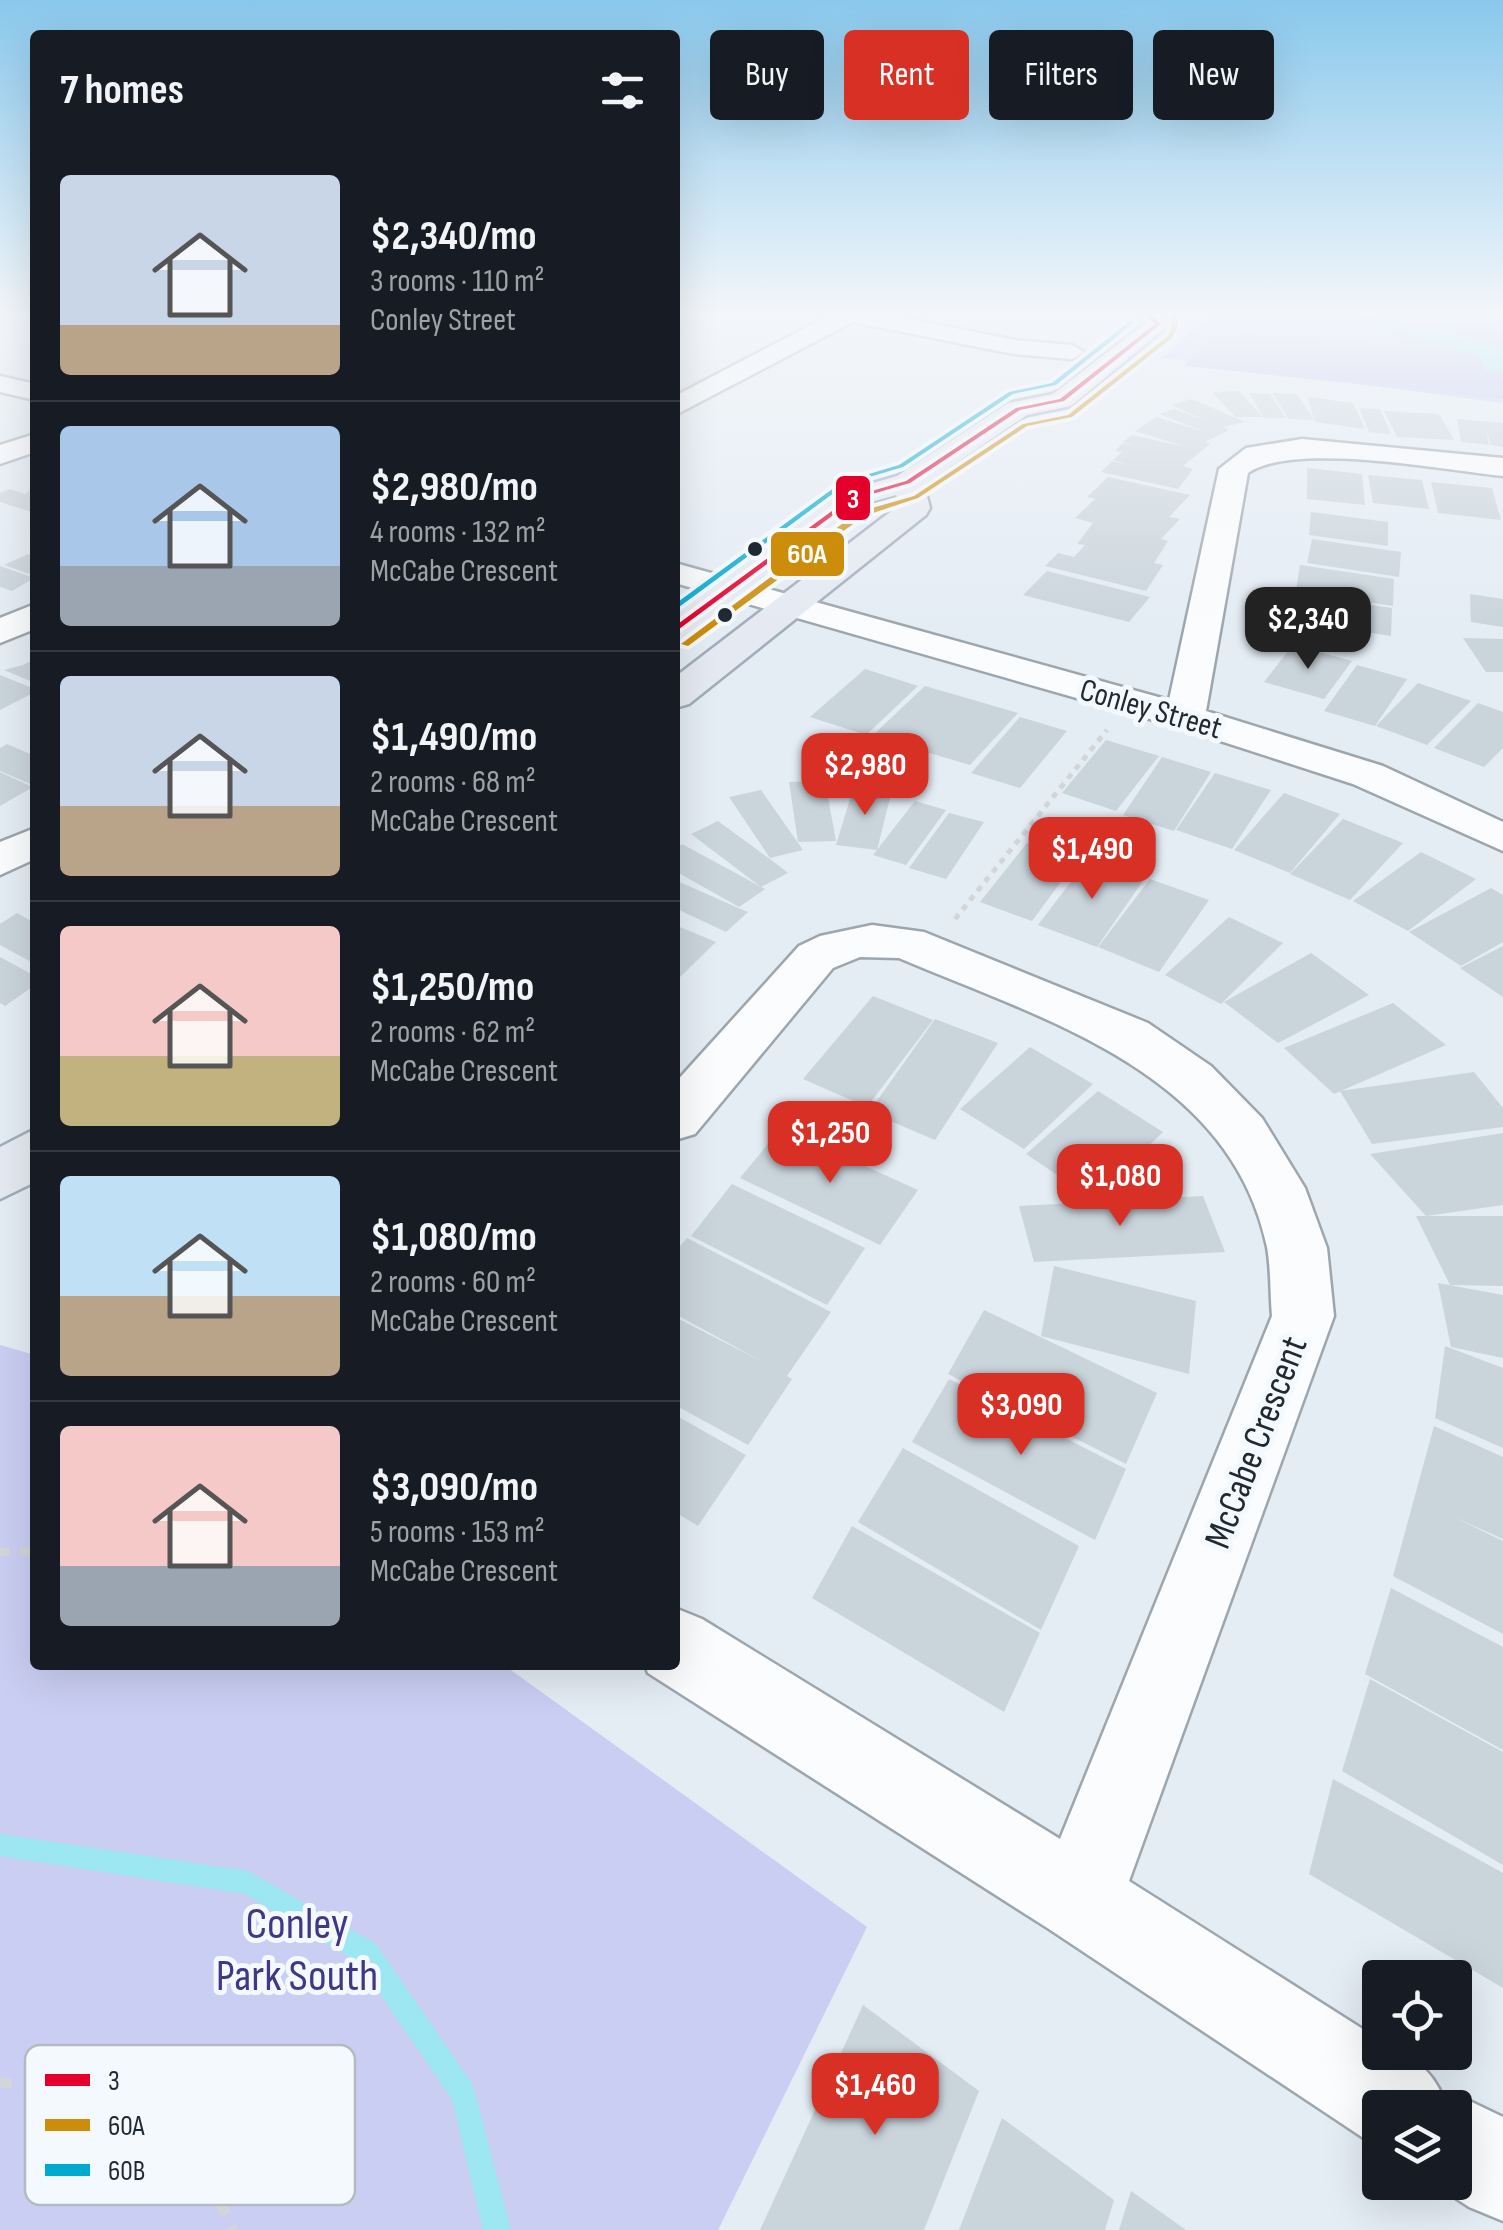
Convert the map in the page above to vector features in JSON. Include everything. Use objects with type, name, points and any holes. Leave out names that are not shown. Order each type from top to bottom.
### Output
[{"type":"main road","points":[[680,626],[853,498],[908,482],[1006,418]]},
{"type":"main road","points":[[680,692],[914,508],[908,482]]},
{"type":"main road","points":[[0,1177],[30,1154]]},
{"type":"street","points":[[0,455],[30,444]]},
{"type":"street","points":[[1186,717],[1234,470],[1256,454],[1302,448],[1503,467]]},
{"type":"street","name":"Conley Street","points":[[680,573],[1186,717],[1368,775],[1503,838]]},
{"type":"street","points":[[0,632],[30,617]]},
{"type":"street","points":[[0,862],[30,843]]},
{"type":"street","name":"McCabe Crescent","points":[[680,1113],[816,956],[835,945],[884,940],[907,943],[1130,1036],[1204,1093],[1242,1133],[1276,1188],[1297,1248],[1303,1316],[1079,1899]]},
{"type":"street","points":[[680,1649],[1079,1899],[1373,2090]]},
{"type":"street","points":[[1472,2153],[1503,2173]]},
{"type":"path","points":[[951,924],[1112,723]]},
{"type":"path","points":[[0,1552],[30,1551]]},
{"type":"path","points":[[0,2082],[25,2086]]},
{"type":"path","points":[[222,2205],[234,2230]]},
{"type":"green space","name":"Conley Park South","points":[[0,1345],[30,1354],[30,1670],[511,1670],[867,1927],[718,2230],[0,2230]]},
{"type":"building","points":[[1154,418],[1206,432],[1170,418],[1206,421],[1200,418],[1236,418],[1245,422],[1223,427],[1229,430],[1205,442],[1210,444],[1183,466],[1193,469],[1178,489],[1101,472],[1112,461],[1129,465],[1113,460],[1122,452],[1115,451],[1123,443],[1137,446],[1123,442],[1132,435],[1186,447],[1135,431]]},
{"type":"building","points":[[1314,418],[1360,418],[1365,429],[1315,422]]},
{"type":"building","points":[[1363,418],[1384,418],[1391,434],[1369,432]]},
{"type":"building","points":[[1388,418],[1441,418],[1454,440],[1397,437]]},
{"type":"building","points":[[1457,419],[1503,423],[1503,447],[1491,445],[1486,430],[1489,445],[1461,442]]},
{"type":"building","points":[[1307,468],[1362,474],[1365,505],[1307,499]]},
{"type":"building","points":[[1368,475],[1422,480],[1429,509],[1373,503]]},
{"type":"building","points":[[1108,477],[1190,495],[1169,517],[1180,519],[1161,539],[1168,541],[1154,563],[1163,565],[1146,591],[1045,566],[1058,553],[1074,557],[1085,545],[1077,544],[1093,523],[1075,518],[1095,499],[1087,497]]},
{"type":"building","points":[[1431,482],[1492,488],[1501,520],[1438,513]]},
{"type":"building","points":[[10,489],[25,494],[30,490],[30,511],[0,502],[0,493]]},
{"type":"building","points":[[1311,512],[1388,522],[1388,546],[1309,535]]},
{"type":"building","points":[[1312,539],[1401,552],[1399,577],[1307,563]]},
{"type":"building","points":[[28,554],[30,555],[30,574],[4,565]]},
{"type":"building","points":[[1300,565],[1394,579],[1393,606],[1296,591]]},
{"type":"building","points":[[0,566],[30,577],[12,591],[0,587]]},
{"type":"building","points":[[1047,571],[1150,597],[1129,622],[1023,595]]},
{"type":"building","points":[[1296,594],[1392,608],[1391,636],[1293,621]]},
{"type":"building","points":[[1470,594],[1503,599],[1503,627],[1471,622]]},
{"type":"building","points":[[1463,638],[1503,639],[1503,672],[1486,672]]},
{"type":"building","points":[[1293,645],[1352,661],[1324,699],[1264,682]]},
{"type":"building","points":[[30,662],[30,681],[4,670]]},
{"type":"building","points":[[1357,665],[1407,679],[1375,726],[1324,711]]},
{"type":"building","points":[[865,669],[918,686],[866,735],[810,717]]},
{"type":"building","points":[[0,675],[30,687],[30,695],[0,710]]},
{"type":"building","points":[[1418,683],[1471,701],[1427,745],[1376,726]]},
{"type":"building","points":[[925,686],[1018,713],[970,765],[872,736]]},
{"type":"building","points":[[1478,703],[1503,712],[1503,748],[1484,767],[1434,748]]},
{"type":"building","points":[[1020,717],[1067,731],[1020,788],[971,773]]},
{"type":"building","points":[[1106,740],[1159,756],[1116,811],[1062,793]]},
{"type":"building","points":[[7,744],[30,754],[30,784],[0,771],[0,748]]},
{"type":"building","points":[[1162,757],[1211,772],[1174,831],[1123,815]]},
{"type":"building","points":[[0,772],[30,786],[30,789],[0,806]]},
{"type":"building","points":[[1215,773],[1271,790],[1232,849],[1176,830]]},
{"type":"building","points":[[825,781],[836,841],[798,842],[789,782]]},
{"type":"building","points":[[854,786],[892,790],[877,850],[836,845]]},
{"type":"building","points":[[761,790],[803,850],[770,858],[729,797]]},
{"type":"building","points":[[1284,793],[1340,814],[1290,873],[1234,850]]},
{"type":"building","points":[[915,801],[946,810],[906,865],[873,855]]},
{"type":"building","points":[[949,813],[984,822],[946,879],[909,868]]},
{"type":"building","points":[[1343,819],[1403,843],[1350,900],[1290,874]]},
{"type":"building","points":[[718,821],[788,873],[761,887],[691,834]]},
{"type":"building","points":[[1027,843],[1077,860],[1032,921],[980,902]]},
{"type":"building","points":[[680,845],[765,889],[739,907],[680,874]]},
{"type":"building","points":[[1421,852],[1476,879],[1408,931],[1353,901]]},
{"type":"building","points":[[1089,858],[1145,878],[1097,947],[1038,925]]},
{"type":"building","points":[[1150,879],[1209,900],[1159,972],[1098,947]]},
{"type":"building","points":[[680,882],[748,912],[726,932],[680,910]]},
{"type":"building","points":[[1491,888],[1503,895],[1503,942],[1461,966],[1409,932]]},
{"type":"building","points":[[17,913],[30,920],[30,961],[0,945],[0,924]]},
{"type":"building","points":[[1229,917],[1283,943],[1221,1004],[1165,975]]},
{"type":"building","points":[[680,927],[716,942],[680,977]]},
{"type":"building","points":[[1503,946],[1503,997],[1460,968]]},
{"type":"building","points":[[1311,953],[1369,995],[1278,1043],[1224,1002]]},
{"type":"building","points":[[0,957],[30,973],[30,988],[5,1006],[0,1003]]},
{"type":"building","points":[[873,996],[933,1020],[867,1107],[803,1079]]},
{"type":"building","points":[[1393,1003],[1446,1045],[1334,1094],[1284,1048]]},
{"type":"building","points":[[935,1019],[998,1043],[935,1140],[869,1112]]},
{"type":"building","points":[[1030,1047],[1093,1084],[1024,1149],[960,1109]]},
{"type":"building","points":[[1474,1072],[1503,1108],[1503,1127],[1372,1144],[1340,1091]]},
{"type":"building","points":[[1098,1091],[1163,1132],[1093,1199],[1026,1154]]},
{"type":"building","points":[[781,1128],[918,1190],[880,1245],[740,1178]]},
{"type":"building","points":[[1503,1133],[1503,1205],[1426,1216],[1370,1154]]},
{"type":"building","points":[[732,1184],[865,1248],[827,1305],[691,1236]]},
{"type":"building","points":[[1203,1196],[1225,1252],[1034,1262],[1019,1206]]},
{"type":"building","points":[[1416,1216],[1503,1216],[1503,1286],[1450,1285]]},
{"type":"building","points":[[687,1238],[831,1312],[787,1376],[792,1379],[748,1445],[680,1408],[680,1320],[765,1363],[680,1317],[680,1246]]},
{"type":"building","points":[[1054,1266],[1196,1301],[1189,1374],[1041,1336]]},
{"type":"building","points":[[1438,1283],[1503,1295],[1503,1358],[1451,1347]]},
{"type":"building","points":[[984,1310],[1157,1393],[1126,1464],[948,1374]]},
{"type":"building","points":[[1445,1346],[1503,1368],[1503,1448],[1435,1418]]},
{"type":"building","points":[[949,1379],[1126,1469],[1095,1540],[912,1442]]},
{"type":"building","points":[[680,1418],[746,1455],[698,1526],[680,1515]]},
{"type":"building","points":[[1434,1426],[1503,1457],[1503,1539],[1454,1517],[1503,1541],[1503,1634],[1393,1576]]},
{"type":"building","points":[[903,1448],[1079,1546],[1041,1630],[858,1522]]},
{"type":"building","points":[[852,1526],[1040,1633],[1004,1712],[812,1598]]},
{"type":"building","points":[[1391,1588],[1503,1647],[1503,1750],[1365,1674]]},
{"type":"building","points":[[1370,1679],[1503,1752],[1503,1865],[1342,1771]]},
{"type":"building","points":[[1333,1779],[1503,1873],[1503,1988],[1472,1970],[1472,1960],[1455,1960],[1309,1874]]},
{"type":"building","points":[[863,2005],[979,2091],[924,2230],[760,2230]]},
{"type":"building","points":[[1002,2118],[1114,2200],[1105,2230],[959,2230]]},
{"type":"building","points":[[1131,2191],[1186,2230],[1119,2230]]},
{"type":"waterway","points":[[0,1845],[248,1883],[367,1953],[464,2094],[497,2230]]},
{"type":"transit line","name":"60B","points":[[680,604],[844,483],[901,466],[973,418]]},
{"type":"transit line","name":"3","points":[[680,626],[853,498],[908,482],[1004,418]]},
{"type":"transit line","name":"60A","points":[[685,644],[861,514],[916,497],[1025,425],[1060,418]]}]
